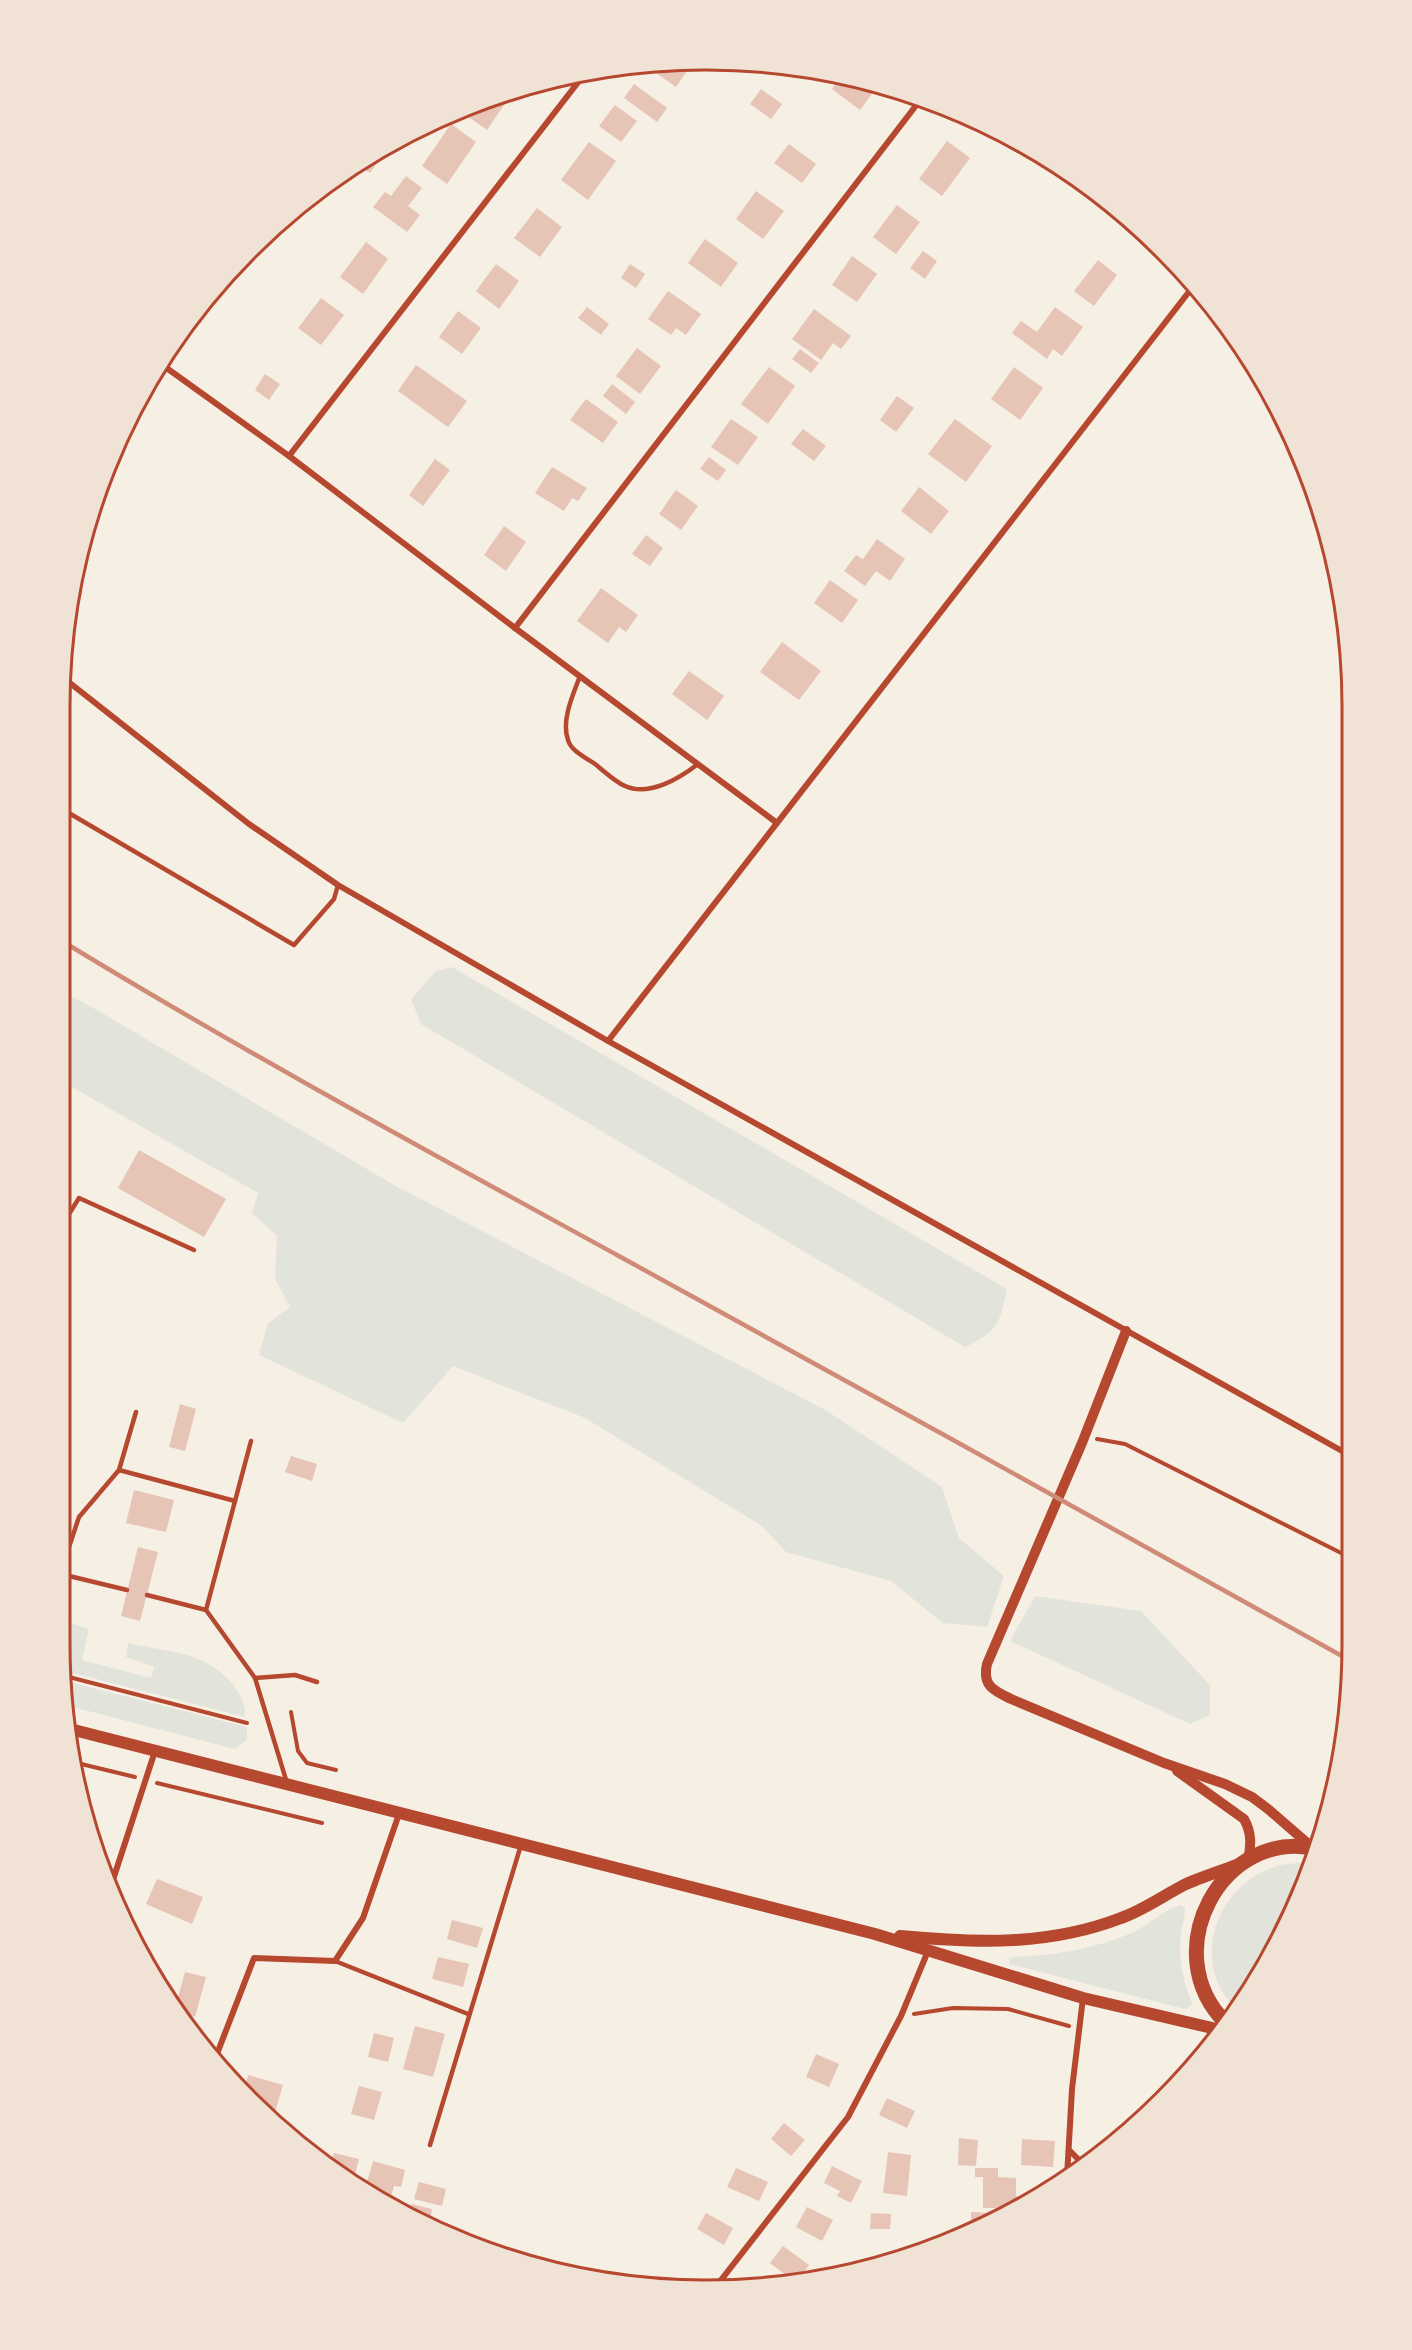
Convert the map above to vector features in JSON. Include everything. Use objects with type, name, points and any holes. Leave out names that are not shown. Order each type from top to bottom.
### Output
[{"type":"main road","points":[[77,1731],[875,1934],[1083,1998],[1212,2028]]},
{"type":"main road","points":[[875,1934],[964,1942],[1051,1937],[1089,1929],[1124,1917],[1187,1884],[1268,1851],[1291,1847],[1308,1848]]},
{"type":"main road","points":[[1220,2017],[1202,1987],[1195,1959],[1197,1930],[1207,1902],[1224,1878],[1248,1860]]},
{"type":"street","points":[[289,456],[577,84]]},
{"type":"street","points":[[515,628],[916,106]]},
{"type":"street","points":[[608,1041],[1188,292]]},
{"type":"street","points":[[168,369],[289,456],[777,823]]},
{"type":"street","points":[[71,683],[249,824],[338,885],[608,1041],[1342,1451]]},
{"type":"street","points":[[1126,1331],[1082,1443],[987,1664],[987,1683],[990,1688],[1011,1700],[1164,1763],[1226,1784],[1252,1797],[1309,1844]]},
{"type":"street","points":[[115,1876],[155,1751]]},
{"type":"street","points":[[1164,1763],[1244,1819],[1249,1827],[1251,1843],[1248,1860]]},
{"type":"street","points":[[218,2051],[254,1958],[335,1961],[363,1918],[399,1814]]},
{"type":"street","points":[[722,2279],[848,2117],[901,2016],[928,1950]]},
{"type":"street","points":[[1068,2166],[1078,2029],[1083,1998]]},
{"type":"street","points":[[1069,2150],[1078,2159]]},
{"type":"lane","points":[[580,676],[566,724],[567,739],[575,750],[624,786],[633,788],[663,784],[698,764]]},
{"type":"lane","points":[[70,814],[294,945],[334,899],[338,885]]},
{"type":"lane","points":[[70,1213],[80,1198],[194,1250]]},
{"type":"lane","points":[[70,1543],[79,1517],[119,1470],[135,1412]]},
{"type":"lane","points":[[206,1610],[251,1441]]},
{"type":"lane","points":[[119,1470],[235,1501]]},
{"type":"lane","points":[[70,1576],[127,1590]]},
{"type":"lane","points":[[147,1595],[206,1610],[255,1678],[288,1785]]},
{"type":"lane","points":[[255,1678],[295,1675],[317,1682]]},
{"type":"lane","points":[[430,2145],[521,1845]]},
{"type":"lane","points":[[335,1961],[468,2014]]},
{"type":"path","points":[[1082,1443],[1092,1438],[1125,1444],[1342,1553]]},
{"type":"path","points":[[72,1678],[247,1723]]},
{"type":"path","points":[[291,1712],[298,1751],[307,1763],[336,1770]]},
{"type":"path","points":[[82,1764],[322,1823]]},
{"type":"path","points":[[901,2016],[952,2008],[1008,2009],[1078,2029]]},
{"type":"shaded area","points":[[452,967],[1007,1289],[996,1325],[976,1342],[965,1347],[421,1024],[411,999],[436,971]]},
{"type":"shaded area","points":[[70,996],[394,1185],[827,1411],[942,1487],[959,1538],[1004,1576],[987,1627],[943,1623],[891,1581],[786,1552],[762,1526],[585,1418],[453,1366],[403,1423],[259,1355],[268,1323],[290,1307],[275,1279],[277,1236],[252,1213],[258,1193],[70,1086]]},
{"type":"shaded area","points":[[1035,1596],[1141,1611],[1210,1685],[1210,1715],[1190,1724],[1010,1641]]},
{"type":"shaded area","points":[[70,1623],[89,1629],[82,1660],[151,1678],[154,1667],[126,1657],[128,1643],[177,1653],[202,1661],[220,1672],[236,1688],[245,1707],[245,1717],[71,1673]]},
{"type":"shaded area","points":[[72,1683],[247,1727],[247,1739],[235,1749],[74,1707]]},
{"type":"shaded area","points":[[1302,1863],[1276,1925],[1230,2002],[1221,1990],[1215,1975],[1212,1958],[1216,1925],[1223,1909],[1244,1883],[1258,1874],[1283,1865]]},
{"type":"shaded area","points":[[1180,1905],[1185,1908],[1180,1951],[1183,1976],[1192,2003],[1188,2008],[1009,1964],[1013,1957],[1076,1950],[1121,1937],[1136,1931],[1168,1910]]},
{"type":"building","points":[[687,71],[676,87],[656,73]]},
{"type":"building","points":[[634,84],[667,108],[657,122],[624,98]]},
{"type":"building","points":[[835,84],[873,93],[860,110],[832,89]]},
{"type":"building","points":[[761,89],[782,104],[771,119],[750,104]]},
{"type":"building","points":[[505,103],[487,130],[468,117]]},
{"type":"building","points":[[615,105],[637,121],[621,142],[599,126]]},
{"type":"building","points":[[451,124],[476,142],[447,184],[422,166]]},
{"type":"building","points":[[947,141],[970,158],[942,196],[919,179]]},
{"type":"building","points":[[589,142],[616,161],[588,200],[561,180]]},
{"type":"building","points":[[789,144],[816,164],[802,183],[774,163]]},
{"type":"building","points":[[377,163],[370,173],[366,170]]},
{"type":"building","points":[[406,176],[422,188],[408,206],[420,215],[407,232],[373,207],[385,192],[391,196]]},
{"type":"building","points":[[756,191],[784,211],[763,239],[736,219]]},
{"type":"building","points":[[897,205],[920,222],[896,254],[873,237]]},
{"type":"building","points":[[537,208],[562,227],[540,257],[514,238]]},
{"type":"building","points":[[705,239],[738,263],[721,287],[688,263]]},
{"type":"building","points":[[366,242],[388,259],[363,294],[340,277]]},
{"type":"building","points":[[923,251],[937,261],[925,279],[910,268]]},
{"type":"building","points":[[852,256],[877,274],[857,302],[832,285]]},
{"type":"building","points":[[1098,260],[1117,275],[1094,306],[1074,291]]},
{"type":"building","points":[[496,264],[519,281],[499,309],[476,291]]},
{"type":"building","points":[[630,264],[645,274],[636,288],[621,278]]},
{"type":"building","points":[[668,291],[701,314],[686,335],[676,328],[671,335],[648,319]]},
{"type":"building","points":[[321,298],[344,315],[321,345],[298,328]]},
{"type":"building","points":[[587,307],[609,324],[601,335],[578,318]]},
{"type":"building","points":[[1055,307],[1083,327],[1062,356],[1053,349],[1047,359],[1012,333],[1021,321],[1037,332]]},
{"type":"building","points":[[814,309],[851,336],[841,349],[833,343],[821,360],[792,339]]},
{"type":"building","points":[[458,311],[481,328],[462,354],[439,337]]},
{"type":"building","points":[[637,348],[661,366],[640,394],[616,376]]},
{"type":"building","points":[[800,349],[819,363],[811,373],[792,359]]},
{"type":"building","points":[[416,365],[467,401],[448,427],[398,391]]},
{"type":"building","points":[[769,367],[795,386],[768,424],[741,404]]},
{"type":"building","points":[[1014,367],[1043,388],[1020,420],[991,399]]},
{"type":"building","points":[[265,374],[280,384],[269,400],[255,390]]},
{"type":"building","points":[[612,384],[635,402],[626,414],[603,396]]},
{"type":"building","points":[[897,396],[914,408],[896,432],[880,420]]},
{"type":"building","points":[[586,399],[618,422],[603,443],[570,420]]},
{"type":"building","points":[[731,419],[758,437],[738,465],[711,447]]},
{"type":"building","points":[[955,419],[992,446],[966,482],[928,454]]},
{"type":"building","points":[[803,429],[826,446],[814,461],[791,444]]},
{"type":"building","points":[[709,457],[726,470],[718,481],[700,469]]},
{"type":"building","points":[[435,459],[450,470],[423,506],[409,495]]},
{"type":"building","points":[[552,467],[587,488],[578,501],[572,498],[564,511],[535,493]]},
{"type":"building","points":[[919,487],[949,511],[931,534],[901,511]]},
{"type":"building","points":[[676,490],[698,506],[681,530],[659,514]]},
{"type":"building","points":[[504,526],[526,542],[506,571],[484,555]]},
{"type":"building","points":[[646,535],[663,548],[650,566],[632,554]]},
{"type":"building","points":[[877,539],[905,559],[890,581],[876,571],[865,586],[844,571],[856,555],[863,559]]},
{"type":"building","points":[[830,580],[858,600],[842,623],[814,603]]},
{"type":"building","points":[[601,588],[638,615],[626,632],[619,627],[608,643],[577,621]]},
{"type":"building","points":[[782,642],[821,671],[799,700],[760,672]]},
{"type":"building","points":[[689,671],[724,696],[707,720],[672,694]]},
{"type":"building","points":[[139,1150],[226,1199],[204,1237],[118,1188]]},
{"type":"building","points":[[180,1404],[196,1409],[185,1451],[169,1447]]},
{"type":"building","points":[[291,1456],[317,1464],[312,1481],[285,1472]]},
{"type":"building","points":[[134,1490],[174,1500],[166,1532],[126,1523]]},
{"type":"building","points":[[138,1547],[158,1552],[140,1621],[121,1616]]},
{"type":"building","points":[[157,1879],[203,1897],[192,1924],[146,1904]]},
{"type":"building","points":[[452,1920],[483,1928],[477,1948],[447,1939]]},
{"type":"building","points":[[438,1957],[469,1964],[463,1987],[432,1979]]},
{"type":"building","points":[[185,1972],[206,1977],[195,2017],[191,2016],[178,1997]]},
{"type":"building","points":[[415,2026],[445,2034],[433,2077],[403,2069]]},
{"type":"building","points":[[374,2033],[394,2038],[388,2062],[368,2057]]},
{"type":"building","points":[[816,2054],[839,2064],[829,2087],[806,2077]]},
{"type":"building","points":[[248,2075],[283,2085],[275,2111],[257,2093],[246,2082]]},
{"type":"building","points":[[359,2086],[382,2092],[374,2120],[351,2114]]},
{"type":"building","points":[[887,2098],[915,2111],[907,2128],[879,2115]]},
{"type":"building","points":[[784,2123],[805,2140],[791,2156],[771,2139]]},
{"type":"building","points":[[959,2138],[978,2140],[976,2166],[958,2165]]},
{"type":"building","points":[[1022,2139],[1055,2141],[1053,2167],[1021,2165]]},
{"type":"building","points":[[888,2152],[911,2155],[907,2196],[883,2193]]},
{"type":"building","points":[[334,2153],[359,2159],[355,2173],[353,2172],[333,2158]]},
{"type":"building","points":[[373,2161],[405,2170],[401,2187],[394,2186],[391,2196],[367,2181]]},
{"type":"building","points":[[832,2166],[862,2181],[851,2203],[837,2196],[840,2191],[824,2183]]},
{"type":"building","points":[[736,2168],[768,2182],[759,2201],[727,2187]]},
{"type":"building","points":[[975,2168],[998,2168],[998,2177],[1016,2178],[1016,2196],[1020,2196],[998,2208],[983,2208],[983,2177],[975,2177]]},
{"type":"building","points":[[419,2182],[446,2189],[442,2206],[414,2199]]},
{"type":"building","points":[[411,2204],[432,2209],[431,2217],[425,2214],[411,2206]]},
{"type":"building","points":[[807,2207],[833,2220],[822,2241],[796,2227]]},
{"type":"building","points":[[971,2212],[989,2213],[987,2214],[971,2221]]},
{"type":"building","points":[[706,2213],[733,2228],[724,2245],[697,2229]]},
{"type":"building","points":[[871,2213],[891,2214],[890,2229],[870,2229]]},
{"type":"building","points":[[783,2246],[809,2265],[804,2271],[785,2274],[770,2263]]},
{"type":"railway","points":[[70,946],[199,1023],[338,1101],[1341,1656]]}]
